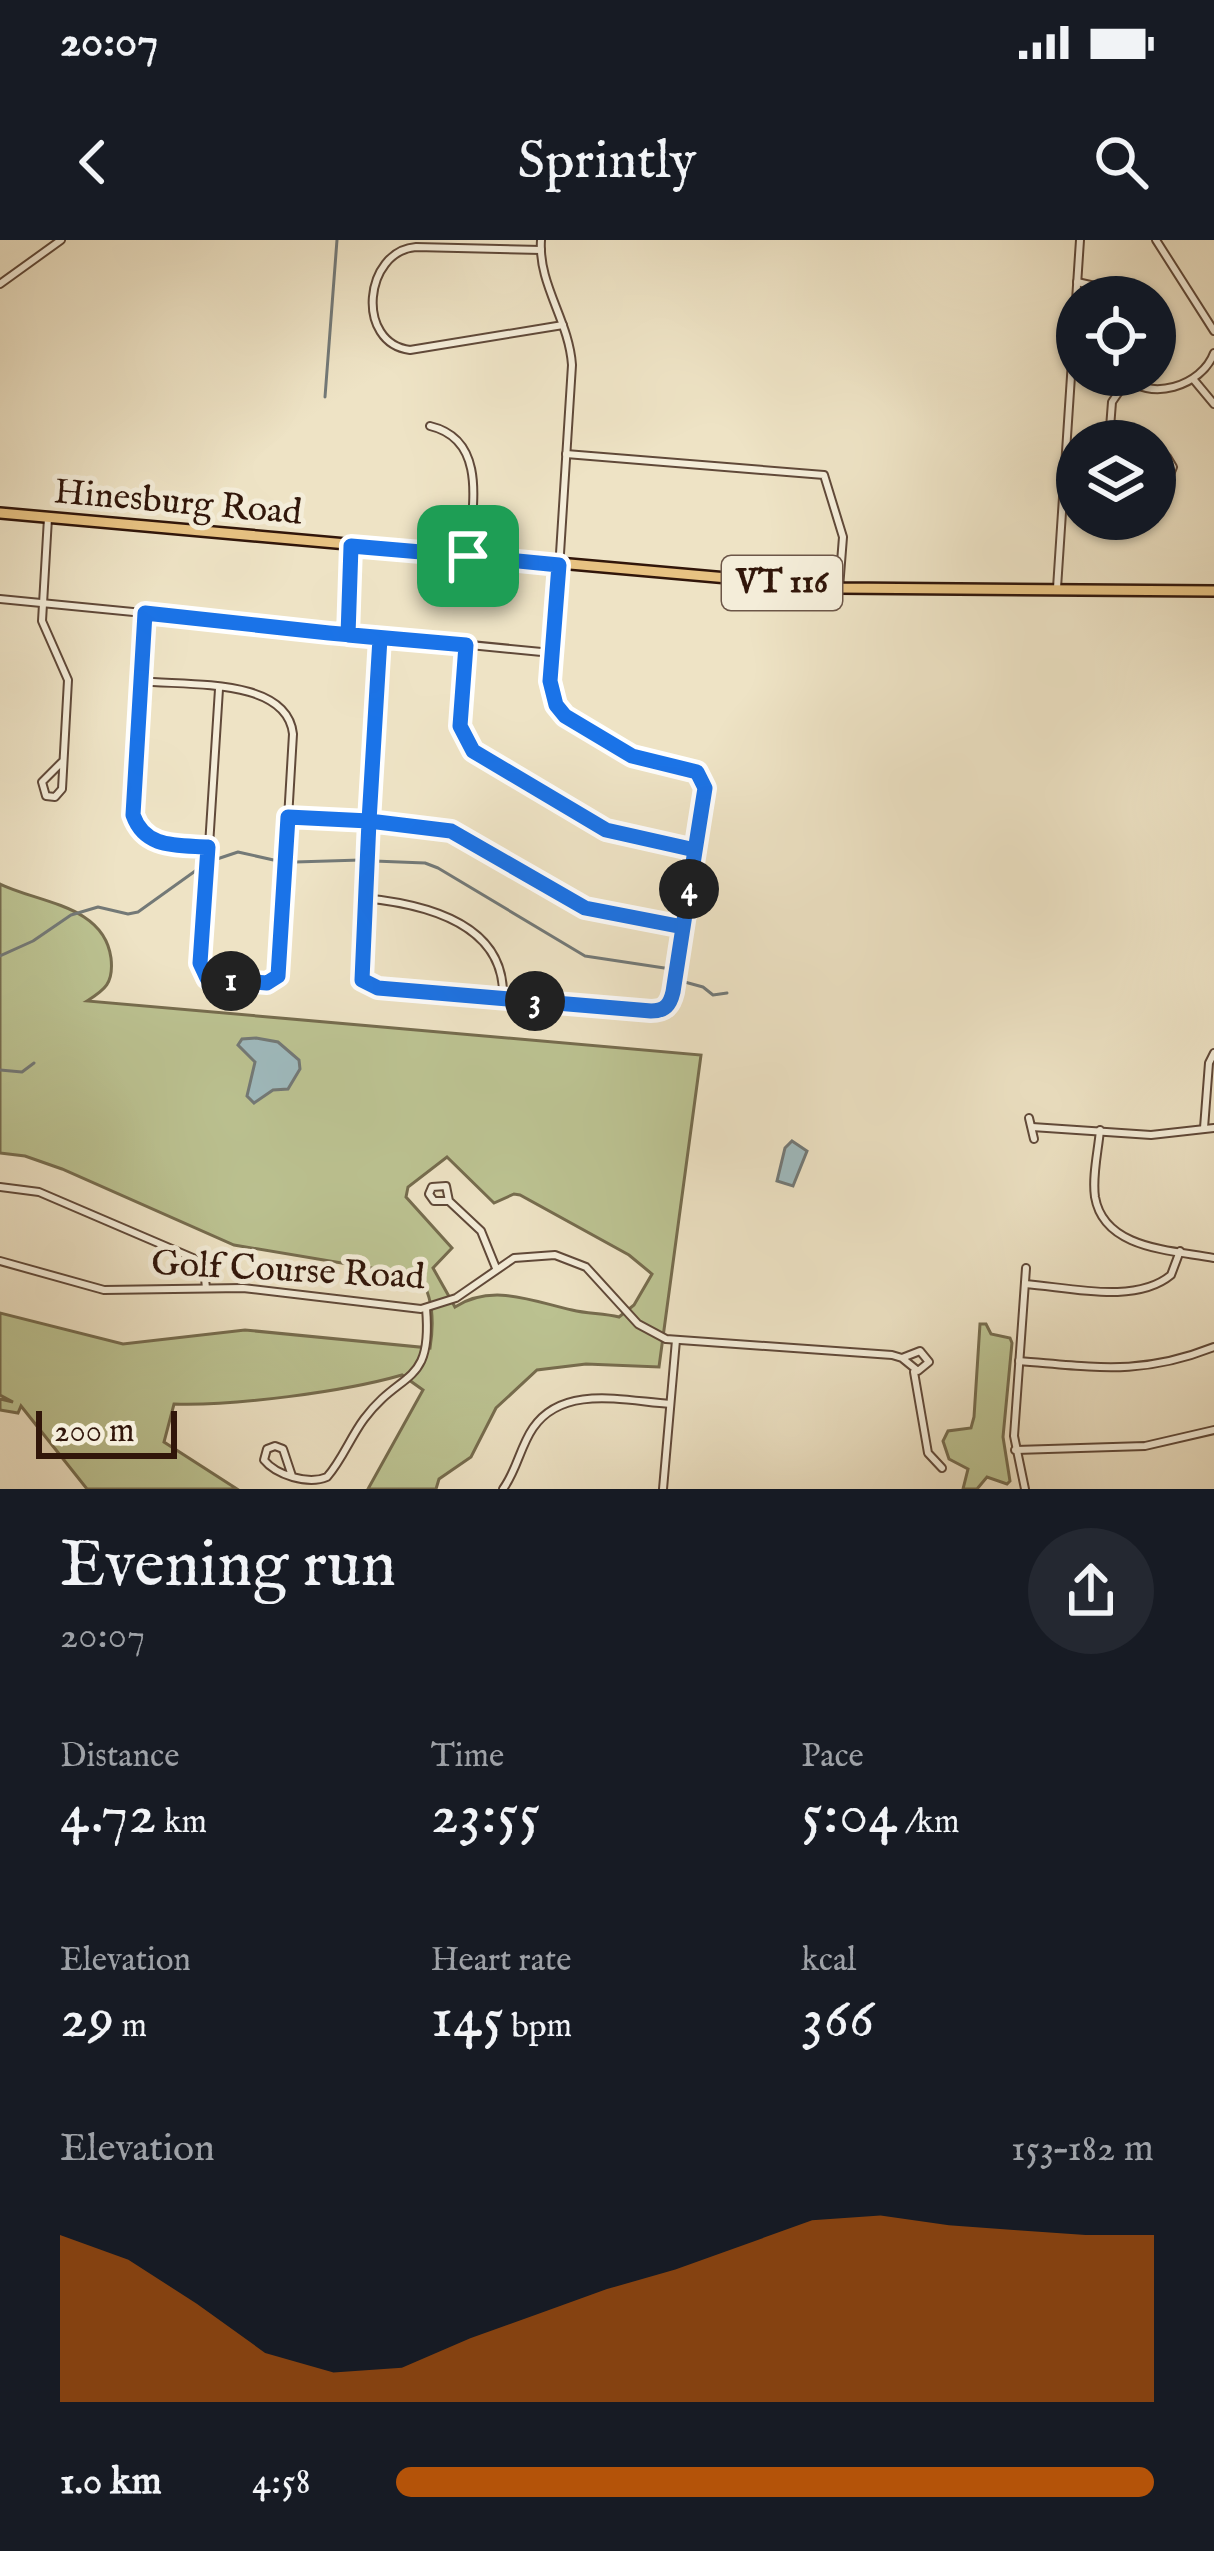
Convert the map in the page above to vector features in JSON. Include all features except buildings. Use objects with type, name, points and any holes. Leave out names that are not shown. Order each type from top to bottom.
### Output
[{"type":"main road","name":"Hinesburg Road","points":[[0,513],[839,588],[1214,591]]},
{"type":"street","points":[[0,284],[61,240]]},
{"type":"street","points":[[380,638],[360,974],[367,984],[663,1010],[672,997],[705,788],[701,776],[692,770],[639,759],[565,716],[551,695],[572,365],[565,325],[545,281],[542,240]]},
{"type":"street","points":[[1077,276],[1080,240]]},
{"type":"street","points":[[1156,240],[1214,331]]},
{"type":"street","points":[[541,250],[398,250],[383,262],[377,275],[375,324],[387,342],[410,350],[565,325]]},
{"type":"street","points":[[1176,383],[1194,380],[1206,370],[1214,352]]},
{"type":"street","points":[[1194,380],[1214,404]]},
{"type":"street","points":[[1057,591],[1070,396]]},
{"type":"street","points":[[430,426],[456,436],[469,454],[468,556]]},
{"type":"street","points":[[566,454],[824,475],[843,537],[839,588]]},
{"type":"street","points":[[48,518],[42,621],[68,676],[64,761],[61,791],[46,796],[43,781],[64,761]]},
{"type":"street","points":[[348,635],[351,546]]},
{"type":"street","points":[[0,599],[552,653]]},
{"type":"street","points":[[145,613],[134,820],[155,842],[208,847]]},
{"type":"street","points":[[466,645],[460,726],[473,751],[606,830],[695,850]]},
{"type":"street","points":[[141,681],[219,689],[269,696],[290,717],[293,734],[279,971],[270,983],[210,979],[201,971],[219,689]]},
{"type":"street","points":[[288,817],[451,831],[585,908],[683,927]]},
{"type":"street","points":[[364,898],[418,905],[479,938],[500,964],[503,998]]},
{"type":"street","points":[[1204,1128],[1209,1063],[1214,1053]]},
{"type":"street","points":[[1029,1118],[1034,1139]]},
{"type":"street","points":[[1032,1127],[1156,1135],[1214,1128]]},
{"type":"street","points":[[1100,1130],[1095,1192],[1102,1217],[1125,1238],[1214,1258]]},
{"type":"street","points":[[0,1186],[32,1190],[189,1256],[204,1269],[206,1288]]},
{"type":"street","points":[[449,1201],[478,1226],[496,1268]]},
{"type":"street","points":[[1025,1284],[1112,1291],[1147,1288],[1172,1275],[1180,1251]]},
{"type":"street","name":"Golf Course Road","points":[[0,1262],[104,1290],[243,1288],[426,1308],[456,1298],[496,1268],[538,1254],[571,1259],[598,1277],[643,1328],[676,1340]]},
{"type":"street","points":[[1025,1489],[1015,1450],[1026,1268]]},
{"type":"street","points":[[292,1475],[284,1450],[268,1448],[267,1466],[292,1475],[313,1481],[330,1474],[367,1415],[415,1373],[428,1345],[426,1308]]},
{"type":"street","points":[[663,1489],[676,1340],[902,1358],[920,1351],[926,1354],[926,1367],[913,1368]]},
{"type":"street","points":[[1019,1361],[1138,1368],[1214,1347]]},
{"type":"street","points":[[902,1358],[913,1368],[928,1453],[942,1468]]},
{"type":"street","points":[[503,1489],[532,1428],[560,1405],[583,1398],[670,1404]]},
{"type":"street","points":[[1015,1450],[1144,1446],[1214,1430]]},
{"type":"green space","points":[[0,884],[68,908],[106,940],[111,974],[103,989],[87,1001],[701,1055],[659,1367],[586,1364],[537,1370],[496,1408],[471,1457],[439,1479],[436,1489],[368,1489],[423,1390],[402,1375],[288,1397],[174,1404],[164,1442],[237,1489],[87,1489],[21,1406],[18,1413],[0,1410],[0,1399],[13,1402],[0,1395],[0,1313],[123,1344],[245,1330],[430,1348],[430,1301],[419,1276],[234,1245],[62,1169],[0,1153]],"holes":[[[447,1157],[494,1203],[520,1195],[629,1255],[652,1274],[634,1305],[619,1317],[498,1295],[455,1307],[433,1268],[452,1248],[406,1197],[408,1187]]]},
{"type":"green space","points":[[980,1324],[1012,1343],[1003,1437],[1010,1481],[987,1477],[977,1489],[963,1489],[968,1469],[949,1459],[943,1441],[948,1431],[971,1428]]},
{"type":"water","points":[[242,1039],[278,1042],[299,1060],[300,1069],[288,1089],[273,1090],[254,1103],[247,1096],[255,1062],[238,1045]]},
{"type":"water","points":[[792,1141],[807,1151],[793,1186],[777,1181],[785,1148]]},
{"type":"waterway","points":[[325,397],[337,240]]},
{"type":"waterway","points":[[217,859],[238,852],[278,861]]},
{"type":"waterway","points":[[295,862],[361,860]]},
{"type":"waterway","points":[[374,861],[438,868],[585,956],[671,969]]},
{"type":"waterway","points":[[0,956],[71,915],[98,907],[138,912],[198,869]]},
{"type":"waterway","points":[[681,981],[713,995],[727,993]]},
{"type":"waterway","points":[[0,1070],[22,1072],[34,1063]]},
{"type":"route","points":[[468,556],[351,546],[348,635],[380,638],[369,821],[288,817],[278,976],[267,983],[207,978],[200,963],[208,847],[155,842],[139,829],[133,815],[145,613],[348,635],[466,645],[459,711],[464,739],[473,751],[606,830],[695,850],[673,992],[670,1001],[663,1010],[651,1011],[378,988],[362,980],[369,821],[451,831],[585,908],[683,927],[695,850],[705,788],[703,780],[692,770],[632,756],[565,716],[556,705],[550,681],[559,565],[468,556]]}]
